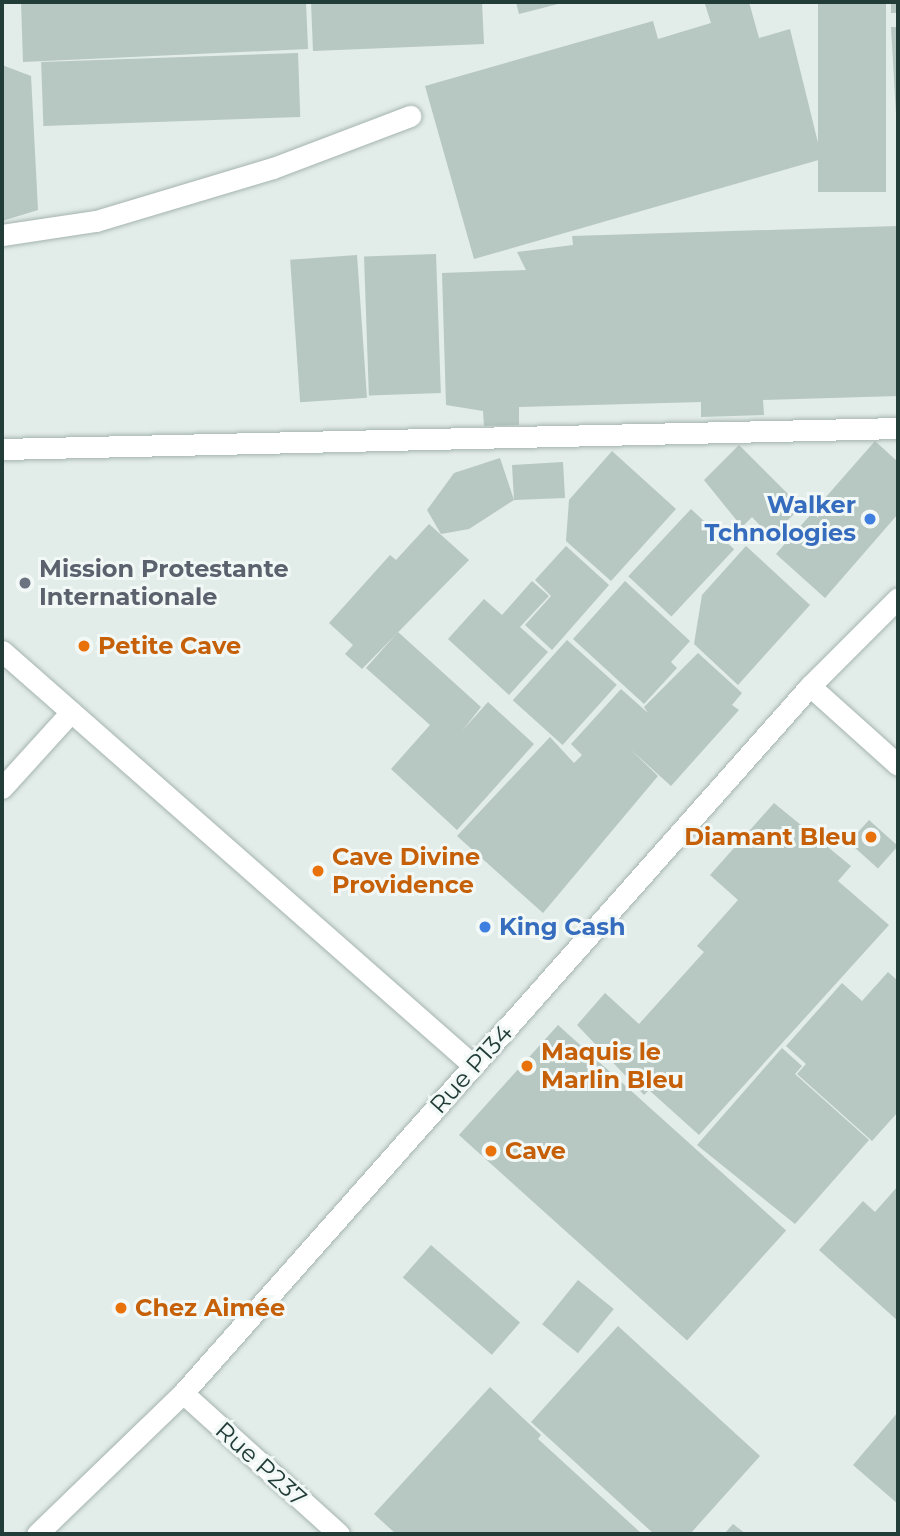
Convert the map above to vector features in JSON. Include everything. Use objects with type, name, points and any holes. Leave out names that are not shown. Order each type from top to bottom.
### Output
[{"type":"street","points":[[2,235],[96,221],[273,168],[410,116]]},
{"type":"street","points":[[2,449],[898,428]]},
{"type":"street","name":"Rue P134","points":[[37,1534],[183,1393],[810,686],[898,598]]},
{"type":"street","points":[[2,651],[474,1066]]},
{"type":"street","points":[[810,686],[898,765]]},
{"type":"street","points":[[2,788],[71,712]]},
{"type":"street","name":"Rue P237","points":[[183,1393],[340,1534]]},
{"type":"building","points":[[21,2],[306,2],[308,49],[23,62]]},
{"type":"building","points":[[311,2],[482,2],[484,44],[313,51]]},
{"type":"building","points":[[516,2],[562,2],[562,3],[519,14]]},
{"type":"building","points":[[749,2],[759,38],[790,29],[822,159],[474,259],[425,86],[653,21],[658,39],[711,23],[705,4]]},
{"type":"building","points":[[818,2],[886,2],[886,192],[818,192]]},
{"type":"building","points":[[891,2],[898,2],[898,13],[891,13]]},
{"type":"building","points":[[891,27],[898,27],[898,114],[896,114]]},
{"type":"building","points":[[298,53],[300,117],[43,126],[41,62]]},
{"type":"building","points":[[2,65],[31,76],[38,210],[2,221]]},
{"type":"building","points":[[898,226],[898,396],[763,400],[764,415],[701,417],[701,402],[519,407],[519,425],[484,426],[483,411],[446,405],[442,273],[526,270],[517,252],[573,245],[572,236]]},
{"type":"building","points":[[436,254],[441,393],[369,395],[364,257]]},
{"type":"building","points":[[357,255],[367,398],[300,402],[290,260]]},
{"type":"building","points":[[875,441],[898,462],[898,514],[825,598],[776,554]]},
{"type":"building","points":[[739,445],[801,507],[771,537],[752,517],[742,527],[704,480]]},
{"type":"building","points":[[612,451],[676,509],[611,581],[566,541],[569,500]]},
{"type":"building","points":[[500,458],[514,500],[469,529],[441,534],[427,510],[454,473]]},
{"type":"building","points":[[563,462],[565,498],[514,500],[512,465]]},
{"type":"building","points":[[691,509],[734,549],[671,617],[628,576]]},
{"type":"building","points":[[429,524],[469,560],[362,669],[345,654],[353,645],[329,623],[390,555],[396,560]]},
{"type":"building","points":[[566,546],[609,585],[552,650],[525,625],[551,596],[535,580]]},
{"type":"building","points":[[746,546],[810,605],[738,685],[694,644],[702,595]]},
{"type":"building","points":[[532,581],[549,596],[520,627],[548,652],[509,695],[448,639],[484,599],[502,615]]},
{"type":"building","points":[[625,581],[690,641],[671,662],[677,668],[644,704],[573,639]]},
{"type":"building","points":[[398,632],[481,707],[462,731],[488,702],[534,744],[457,830],[391,769],[430,725],[366,668]]},
{"type":"building","points":[[567,640],[617,685],[563,745],[513,700]]},
{"type":"building","points":[[698,653],[742,693],[732,705],[739,710],[671,786],[629,748],[658,776],[543,913],[457,836],[550,737],[574,763],[582,755],[571,744],[621,689],[648,713],[644,707]]},
{"type":"building","points":[[774,803],[851,866],[838,881],[889,925],[699,1135],[649,1090],[644,1095],[577,1025],[605,993],[639,1024],[704,952],[697,946],[738,900],[710,875]]},
{"type":"building","points":[[869,820],[898,846],[878,868],[849,842]]},
{"type":"building","points":[[888,972],[898,981],[898,1112],[872,1141],[797,1074],[806,1064],[786,1046],[842,983],[862,1001]]},
{"type":"building","points":[[558,1025],[786,1230],[687,1340],[459,1135]]},
{"type":"building","points":[[782,1048],[802,1066],[795,1074],[869,1140],[795,1224],[697,1145]]},
{"type":"building","points":[[898,1186],[898,1321],[819,1250],[863,1201],[875,1212]]},
{"type":"building","points":[[431,1245],[520,1322],[492,1355],[403,1277]]},
{"type":"building","points":[[578,1280],[614,1309],[578,1353],[542,1324]]},
{"type":"building","points":[[618,1326],[760,1456],[690,1534],[654,1534],[531,1422]]},
{"type":"building","points":[[490,1387],[541,1435],[538,1439],[642,1534],[396,1534],[374,1514]]},
{"type":"building","points":[[898,1412],[898,1504],[853,1465]]},
{"type":"building","points":[[733,1524],[746,1534],[724,1534]]},
{"type":"place","name":"Walker Tchnologies","points":[[870,519]]},
{"type":"place","name":"Mission Protestante Internationale","points":[[25,583]]},
{"type":"place","name":"Petite Cave","points":[[84,646]]},
{"type":"place","name":"Diamant Bleu","points":[[871,837]]},
{"type":"place","name":"Cave Divine Providence","points":[[318,871]]},
{"type":"place","name":"King Cash","points":[[485,927]]},
{"type":"place","name":"Maquis le Marlin Bleu","points":[[527,1066]]},
{"type":"place","name":"Cave","points":[[491,1151]]},
{"type":"place","name":"Chez Aimée","points":[[121,1308]]}]
